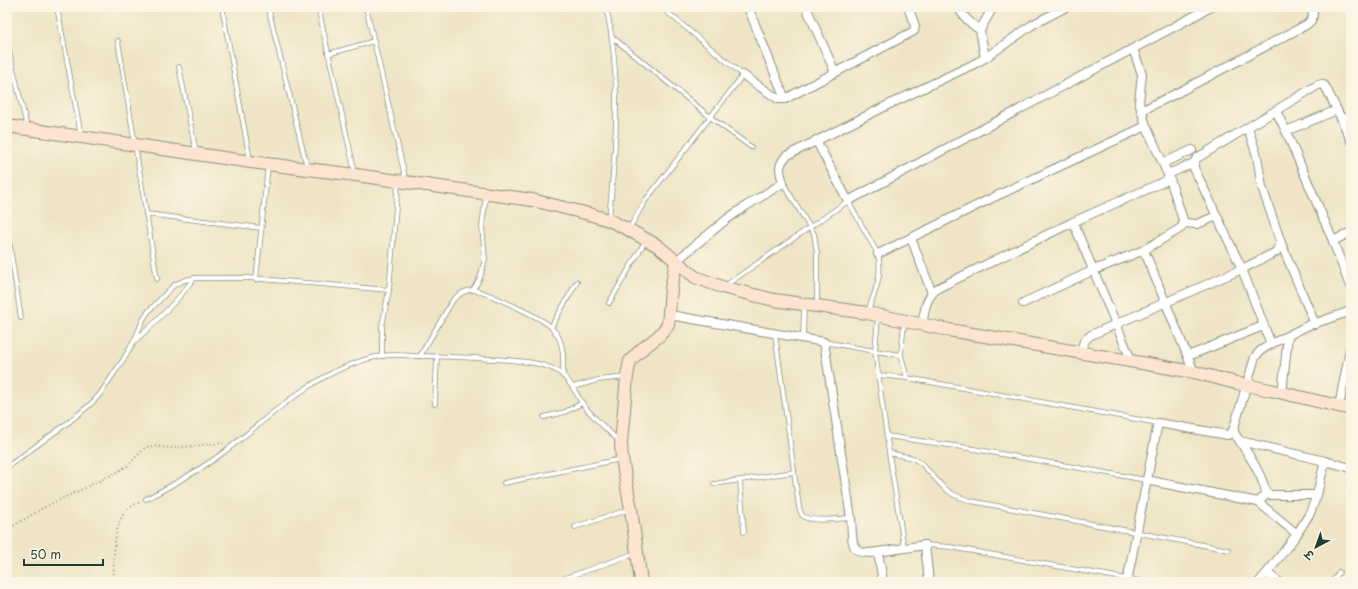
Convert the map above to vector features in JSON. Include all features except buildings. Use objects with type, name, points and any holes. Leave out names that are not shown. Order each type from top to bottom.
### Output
[{"type":"street","points":[[748,7],[785,98]]},
{"type":"street","points":[[806,7],[835,72]]},
{"type":"street","points":[[743,75],[778,99],[785,98],[914,31],[915,26],[908,7]]},
{"type":"street","points":[[958,7],[962,15],[973,26],[980,30]]},
{"type":"street","points":[[985,58],[980,30],[993,7]]},
{"type":"street","points":[[641,582],[638,552],[622,459],[621,443],[627,376],[630,361],[665,330],[668,325],[671,289],[676,261],[727,219],[783,184],[779,169],[780,162],[786,156],[985,58],[1032,25],[1066,7]]},
{"type":"street","points":[[816,140],[848,201],[1211,7]]},
{"type":"street","points":[[1141,111],[1306,25],[1312,20],[1314,14],[1312,7]]},
{"type":"street","points":[[1024,303],[1094,270],[1144,250],[1181,228],[1184,223],[1169,177],[1146,126],[1141,111],[1140,102],[1142,74],[1133,49]]},
{"type":"street","points":[[922,325],[927,300],[932,293],[945,284],[1169,177],[1194,163],[1197,158],[1318,85],[1322,84],[1325,86],[1351,141]]},
{"type":"street","points":[[1286,131],[1337,110]]},
{"type":"street","points":[[1276,111],[1333,241],[1351,289]]},
{"type":"street","points":[[1342,120],[1351,115]]},
{"type":"street","points":[[7,126],[196,155],[356,175],[532,200],[609,220],[658,246],[695,277],[722,287],[774,300],[873,315],[904,322],[1194,372],[1345,407],[1351,345]]},
{"type":"street","points":[[878,254],[992,198],[1146,126]]},
{"type":"street","points":[[1248,128],[1257,156],[1262,187],[1281,243],[1315,324]]},
{"type":"street","points":[[1163,163],[1192,150]]},
{"type":"street","points":[[1194,163],[1194,168],[1242,269],[1270,344]]},
{"type":"street","points":[[1184,223],[1197,224],[1217,216]]},
{"type":"street","points":[[1074,222],[1132,362]]},
{"type":"street","points":[[1333,241],[1351,232]]},
{"type":"street","points":[[911,238],[932,293]]},
{"type":"street","points":[[1081,353],[1082,344],[1085,339],[1117,323],[1242,269],[1276,252],[1281,243]]},
{"type":"street","points":[[1144,250],[1194,372]]},
{"type":"street","points":[[1127,580],[1158,423],[1228,434],[1233,431],[1255,357],[1260,351],[1270,344],[1315,324],[1351,311]]},
{"type":"street","points":[[670,315],[824,342],[851,518],[853,544],[856,550],[861,553],[925,545],[929,582]]},
{"type":"street","points":[[1188,356],[1263,326]]},
{"type":"street","points":[[1282,392],[1288,336]]},
{"type":"street","points":[[1233,431],[1265,487],[1266,495]]},
{"type":"street","points":[[1240,441],[1351,468]]},
{"type":"street","points":[[1259,582],[1297,534],[1310,513],[1317,495],[1325,461]]},
{"type":"street","points":[[1146,480],[1258,502],[1297,534]]},
{"type":"street","points":[[1258,502],[1266,495],[1317,495]]},
{"type":"street","points":[[878,552],[883,582]]},
{"type":"street","points":[[1267,572],[1279,582]]},
{"type":"lane","points":[[57,7],[81,137]]},
{"type":"lane","points":[[222,7],[251,162]]},
{"type":"lane","points":[[268,7],[308,169]]},
{"type":"lane","points":[[318,7],[356,175]]},
{"type":"lane","points":[[366,7],[402,182],[389,290],[382,326],[382,356]]},
{"type":"lane","points":[[606,7],[612,36],[617,105],[615,160],[609,220]]},
{"type":"lane","points":[[629,230],[645,201],[743,75],[661,7]]},
{"type":"lane","points":[[612,36],[710,117],[751,148]]},
{"type":"lane","points":[[118,41],[157,279]]},
{"type":"lane","points":[[328,54],[374,41]]},
{"type":"lane","points":[[7,43],[27,129]]},
{"type":"lane","points":[[179,67],[196,155]]},
{"type":"lane","points":[[256,280],[268,165]]},
{"type":"lane","points":[[783,184],[814,234],[817,253],[817,307]]},
{"type":"lane","points":[[473,290],[483,269],[485,259],[482,226],[486,193]]},
{"type":"lane","points":[[722,287],[848,201],[878,254],[881,263],[873,315],[875,351],[904,547]]},
{"type":"lane","points":[[146,214],[262,228]]},
{"type":"lane","points":[[7,227],[21,318]]},
{"type":"lane","points":[[609,304],[646,239]]},
{"type":"lane","points":[[7,263],[12,263]]},
{"type":"lane","points":[[7,467],[91,404],[112,376],[134,341],[142,320],[174,285],[194,278],[248,278],[256,280],[389,290]]},
{"type":"lane","points":[[134,341],[168,311],[184,293],[194,278]]},
{"type":"lane","points":[[551,327],[577,282]]},
{"type":"lane","points":[[420,356],[453,300],[458,294],[473,290],[500,300],[551,327],[557,334],[562,349],[563,376]]},
{"type":"lane","points":[[803,339],[804,304]]},
{"type":"lane","points":[[904,322],[901,355],[907,378]]},
{"type":"lane","points":[[775,334],[799,507],[803,516],[808,518],[851,518]]},
{"type":"lane","points":[[824,342],[901,355]]},
{"type":"lane","points":[[146,499],[186,478],[238,441],[311,384],[342,368],[382,356],[437,356],[527,362],[552,369],[563,376],[573,387],[582,403],[621,443]]},
{"type":"lane","points":[[434,404],[437,356]]},
{"type":"lane","points":[[878,375],[907,378],[1158,423]]},
{"type":"lane","points":[[573,387],[598,380],[627,376]]},
{"type":"lane","points":[[544,417],[565,412],[582,403]]},
{"type":"lane","points":[[887,436],[968,448],[1146,480]]},
{"type":"lane","points":[[889,453],[912,458],[922,464],[944,488],[954,495],[970,501],[1136,531],[1229,550]]},
{"type":"lane","points":[[504,483],[622,459]]},
{"type":"lane","points":[[714,484],[794,472]]},
{"type":"lane","points":[[740,480],[744,532]]},
{"type":"lane","points":[[575,527],[631,509]]},
{"type":"lane","points":[[925,545],[950,547],[1127,580],[1145,582]]},
{"type":"lane","points":[[554,582],[638,552]]},
{"type":"lane","points":[[1332,582],[1339,572]]},
{"type":"path","points":[[7,530],[43,508],[120,470],[146,447],[153,446],[172,448],[238,441]]},
{"type":"path","points":[[114,582],[114,557],[119,523],[126,511],[146,499]]}]
